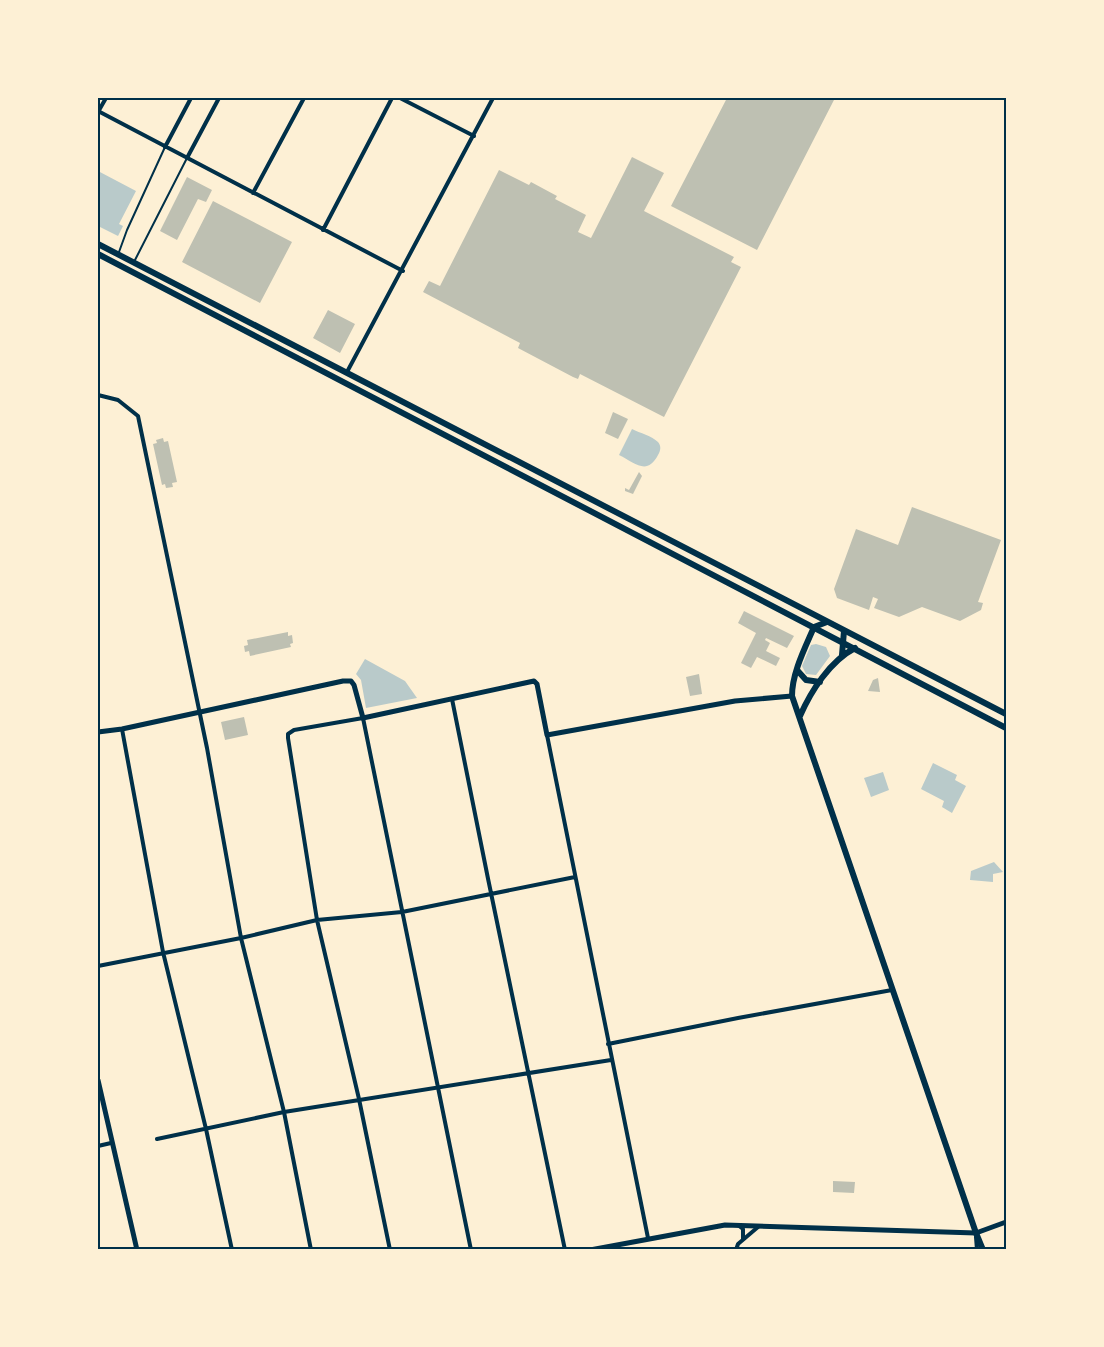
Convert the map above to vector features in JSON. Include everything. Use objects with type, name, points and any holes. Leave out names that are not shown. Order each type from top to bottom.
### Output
[{"type":"main road","points":[[98,244],[1006,714]]},
{"type":"main road","points":[[98,254],[1006,728]]},
{"type":"main road","points":[[827,622],[814,627],[797,669],[792,696],[983,1250]]},
{"type":"main road","points":[[842,655],[844,631]]},
{"type":"main road","points":[[799,716],[808,697],[842,655],[855,648]]},
{"type":"main road","points":[[797,669],[806,680],[820,682]]},
{"type":"main road","points":[[792,696],[808,697]]},
{"type":"street","points":[[106,98],[98,111],[403,271]]},
{"type":"street","points":[[165,147],[191,98]]},
{"type":"street","points":[[187,158],[219,98]]},
{"type":"street","points":[[253,193],[304,98]]},
{"type":"street","points":[[323,230],[392,98]]},
{"type":"street","points":[[400,98],[474,137]]},
{"type":"street","points":[[347,372],[403,271],[493,98]]},
{"type":"street","points":[[98,395],[118,400],[138,416],[209,759],[241,938],[284,1112],[311,1250]]},
{"type":"street","points":[[98,732],[199,713],[343,681],[351,681],[354,685],[363,718],[471,1250]]},
{"type":"street","points":[[390,1250],[359,1099],[317,920],[288,734],[294,730],[363,718],[534,681],[537,684],[648,1238]]},
{"type":"street","points":[[547,735],[735,701],[792,696]]},
{"type":"street","points":[[452,699],[490,895],[565,1250]]},
{"type":"street","points":[[122,729],[163,951],[206,1129],[232,1250]]},
{"type":"street","points":[[98,966],[163,951],[241,938],[317,920],[402,912],[576,877]]},
{"type":"street","points":[[608,1044],[892,990]]},
{"type":"street","points":[[157,1139],[284,1112],[611,1060]]},
{"type":"street","points":[[98,1080],[137,1250]]},
{"type":"street","points":[[98,1146],[111,1143]]},
{"type":"street","points":[[590,1250],[725,1225],[976,1233],[1006,1222]]},
{"type":"street","points":[[738,1225],[743,1229],[743,1240]]},
{"type":"street","points":[[736,1250],[758,1226]]},
{"type":"street","points":[[976,1233],[977,1250]]},
{"type":"lane","points":[[118,254],[165,147]]},
{"type":"lane","points":[[134,262],[187,158]]},
{"type":"shaded area","points":[[98,171],[136,191],[119,224],[123,226],[118,236],[98,226]]},
{"type":"shaded area","points":[[632,429],[653,438],[659,444],[659,453],[650,465],[640,466],[619,455]]},
{"type":"shaded area","points":[[811,645],[826,647],[830,656],[816,675],[806,674],[802,666]]},
{"type":"shaded area","points":[[365,659],[405,681],[417,698],[366,708],[361,680],[356,674]]},
{"type":"shaded area","points":[[933,763],[957,775],[955,780],[966,786],[952,813],[942,807],[944,801],[921,789]]},
{"type":"shaded area","points":[[883,772],[889,790],[871,797],[864,778]]},
{"type":"shaded area","points":[[994,862],[1003,872],[993,874],[993,882],[970,880],[971,871]]},
{"type":"building","points":[[727,98],[835,98],[757,250],[671,206]]},
{"type":"building","points":[[632,157],[664,173],[644,211],[734,257],[731,262],[741,267],[664,417],[580,374],[578,379],[573,377],[518,348],[520,343],[423,292],[429,281],[440,286],[499,170],[529,185],[531,182],[557,196],[555,199],[586,215],[578,232],[591,238]]},
{"type":"building","points":[[187,177],[212,190],[206,202],[198,199],[177,240],[160,231]]},
{"type":"building","points":[[213,201],[292,242],[260,303],[182,262]]},
{"type":"building","points":[[328,310],[355,324],[340,353],[313,338]]},
{"type":"building","points":[[613,412],[628,419],[618,439],[605,433]]},
{"type":"building","points":[[163,438],[164,442],[168,441],[177,482],[172,483],[173,487],[166,488],[165,484],[162,485],[153,444],[157,443],[156,440]]},
{"type":"building","points":[[639,472],[642,476],[633,494],[625,491],[625,488],[629,490]]},
{"type":"building","points":[[912,507],[1001,540],[978,602],[983,603],[981,610],[960,621],[922,607],[899,617],[874,608],[878,599],[873,597],[869,610],[837,598],[834,589],[856,529],[898,545]]},
{"type":"building","points":[[744,611],[794,636],[787,648],[766,638],[765,640],[770,643],[766,651],[780,658],[776,666],[757,657],[751,668],[741,663],[756,633],[738,623]]},
{"type":"building","points":[[288,632],[288,636],[292,635],[291,647],[250,656],[249,651],[245,652],[244,646],[248,645],[247,640]]},
{"type":"building","points":[[699,674],[702,694],[690,696],[686,677]]},
{"type":"building","points":[[878,678],[880,692],[868,691],[873,680]]},
{"type":"building","points":[[244,717],[248,735],[225,740],[221,722]]},
{"type":"building","points":[[833,1181],[855,1182],[854,1193],[833,1192]]}]
